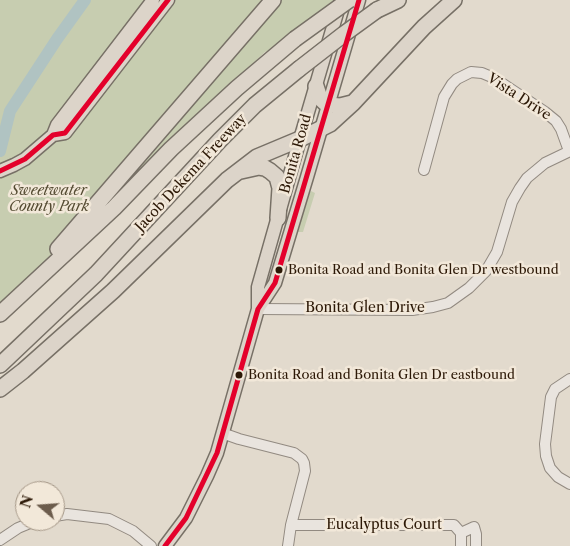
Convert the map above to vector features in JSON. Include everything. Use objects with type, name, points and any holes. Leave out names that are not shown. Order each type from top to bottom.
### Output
[{"type":"highway","points":[[5,309],[273,0]]},
{"type":"highway","name":"Jacob Dekema Freeway","points":[[5,309],[114,208],[171,149],[229,94],[295,39],[349,0]]},
{"type":"highway","name":"Jacob Dekema Freeway","points":[[0,365],[96,274],[255,105],[344,34],[377,10],[398,0]]},
{"type":"highway","points":[[0,389],[113,291],[227,180],[256,157],[330,124],[353,103],[424,27],[454,0]]},
{"type":"highway","points":[[316,86],[320,98],[328,105],[345,106],[353,103]]},
{"type":"highway","points":[[238,172],[259,167],[265,168],[277,177],[280,188],[278,218]]},
{"type":"main road","points":[[0,171],[24,159],[53,135],[57,125],[153,0]]},
{"type":"main road","points":[[53,135],[65,133],[168,0]]},
{"type":"main road","name":"Bonita Road","points":[[165,546],[186,518],[217,453],[258,309],[258,287],[341,0]]},
{"type":"main road","name":"Bonita Road","points":[[258,309],[275,283],[359,0]]},
{"type":"street","name":"Vista Drive","points":[[424,170],[444,98],[457,79],[471,72],[482,73],[494,78],[545,112],[556,121],[570,151]]},
{"type":"street","name":"Bonita Glen Drive","points":[[258,309],[412,310],[448,303],[469,288],[486,271],[497,252],[512,202],[528,178],[545,163],[570,151]]},
{"type":"street","points":[[570,379],[555,389],[551,397],[545,444],[550,468],[558,477],[570,484]]},
{"type":"street","points":[[222,433],[294,454],[302,459],[305,471],[291,525],[288,546]]},
{"type":"street","points":[[65,514],[109,520],[132,531],[151,546]]},
{"type":"street","name":"Eucalyptus Court","points":[[291,525],[454,525],[461,533],[461,546]]},
{"type":"street","points":[[461,533],[474,528],[476,546]]},
{"type":"street","points":[[0,540],[15,530]]},
{"type":"green space","name":"Sweetwater County Park","points":[[0,0],[337,0],[295,39],[265,52],[168,144],[0,314]]},
{"type":"green space","points":[[311,191],[315,193],[303,232],[298,232],[308,195]]},
{"type":"waterway","points":[[0,151],[10,111],[85,0]]},
{"type":"transit line","points":[[0,171],[25,159],[53,135],[65,133],[168,0]]},
{"type":"transit line","points":[[165,546],[186,518],[217,453],[258,309],[275,283],[359,0]]},
{"type":"place","name":"Bonita Road and Bonita Glen Dr westbound","points":[[279,270]]},
{"type":"place","name":"Bonita Road and Bonita Glen Dr eastbound","points":[[239,375]]}]
